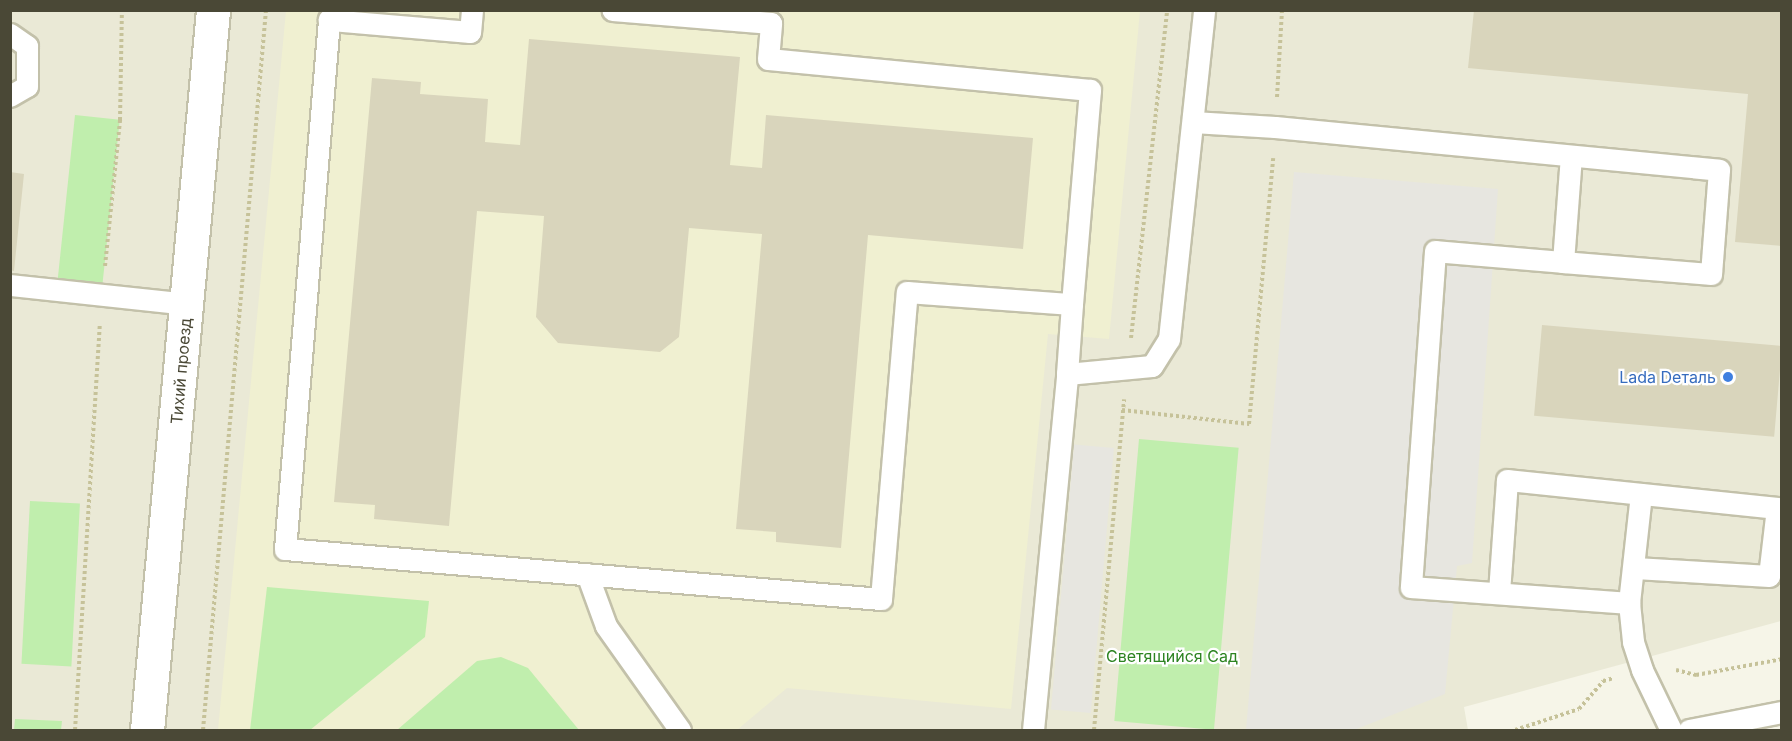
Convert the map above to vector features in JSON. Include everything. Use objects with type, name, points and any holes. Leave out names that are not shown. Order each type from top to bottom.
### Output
[{"type":"street","name":"Тихий проезд","points":[[147,730],[213,10]]},
{"type":"lane","points":[[472,10],[470,32],[329,20],[285,549],[881,599],[907,292],[1072,304]]},
{"type":"lane","points":[[613,10],[771,24],[768,59],[1090,90],[1067,374],[1033,730]]},
{"type":"lane","points":[[1067,374],[1152,366],[1168,339],[1204,10]]},
{"type":"lane","points":[[10,34],[27,46],[27,86],[10,96]]},
{"type":"lane","points":[[1193,122],[1275,127],[1719,170],[1711,274],[1435,251],[1411,587],[1499,591],[1629,603]]},
{"type":"lane","points":[[1563,262],[1571,156]]},
{"type":"lane","points":[[10,285],[187,304]]},
{"type":"lane","points":[[1499,591],[1507,480],[1777,508],[1769,576],[1635,568]]},
{"type":"lane","points":[[1641,494],[1635,568],[1629,603],[1634,642],[1642,670],[1671,730]]},
{"type":"lane","points":[[587,574],[606,626],[680,730]]},
{"type":"lane","points":[[1689,730],[1782,712]]},
{"type":"path","points":[[75,730],[102,295],[120,120],[122,10]]},
{"type":"path","points":[[203,730],[266,10]]},
{"type":"path","points":[[1122,410],[1249,424],[1275,127],[1282,10]]},
{"type":"shaded area","points":[[10,11],[1781,11],[1781,621],[1464,707],[1468,730],[11,730]]},
{"type":"shaded area","points":[[286,11],[1140,11],[1109,339],[1048,334],[1011,709],[787,688],[737,730],[218,730]]},
{"type":"shaded area","points":[[1294,172],[1498,189],[1472,563],[1457,566],[1445,694],[1354,730],[1246,730]]},
{"type":"shaded area","points":[[1074,445],[1114,448],[1091,713],[1051,710]]},
{"type":"green space","points":[[75,115],[120,120],[102,286],[58,281]]},
{"type":"green space","name":"Светящийся Сад","points":[[1139,439],[1239,448],[1214,730],[1114,721]]},
{"type":"green space","points":[[30,501],[80,504],[71,666],[21,664]]},
{"type":"green space","points":[[267,587],[429,601],[425,637],[310,730],[250,730]]},
{"type":"green space","points":[[501,657],[528,668],[579,730],[397,730],[477,661]]},
{"type":"green space","points":[[15,719],[62,721],[61,730],[14,730]]},
{"type":"building","points":[[1474,10],[1782,10],[1782,246],[1735,242],[1748,94],[1468,68]]},
{"type":"building","points":[[529,39],[740,57],[730,165],[762,168],[766,115],[1033,138],[1023,249],[868,235],[841,548],[776,542],[776,532],[736,529],[762,234],[689,228],[679,337],[660,352],[558,343],[536,317],[544,216],[477,211],[449,526],[374,519],[375,505],[334,502],[372,78],[421,82],[420,94],[488,99],[485,142],[520,145]]},
{"type":"building","points":[[10,172],[24,174],[14,271],[10,270]]},
{"type":"building","points":[[1542,325],[1782,346],[1774,437],[1534,416]]},
{"type":"place","name":"Lada Dеталь","points":[[1728,377]]}]
